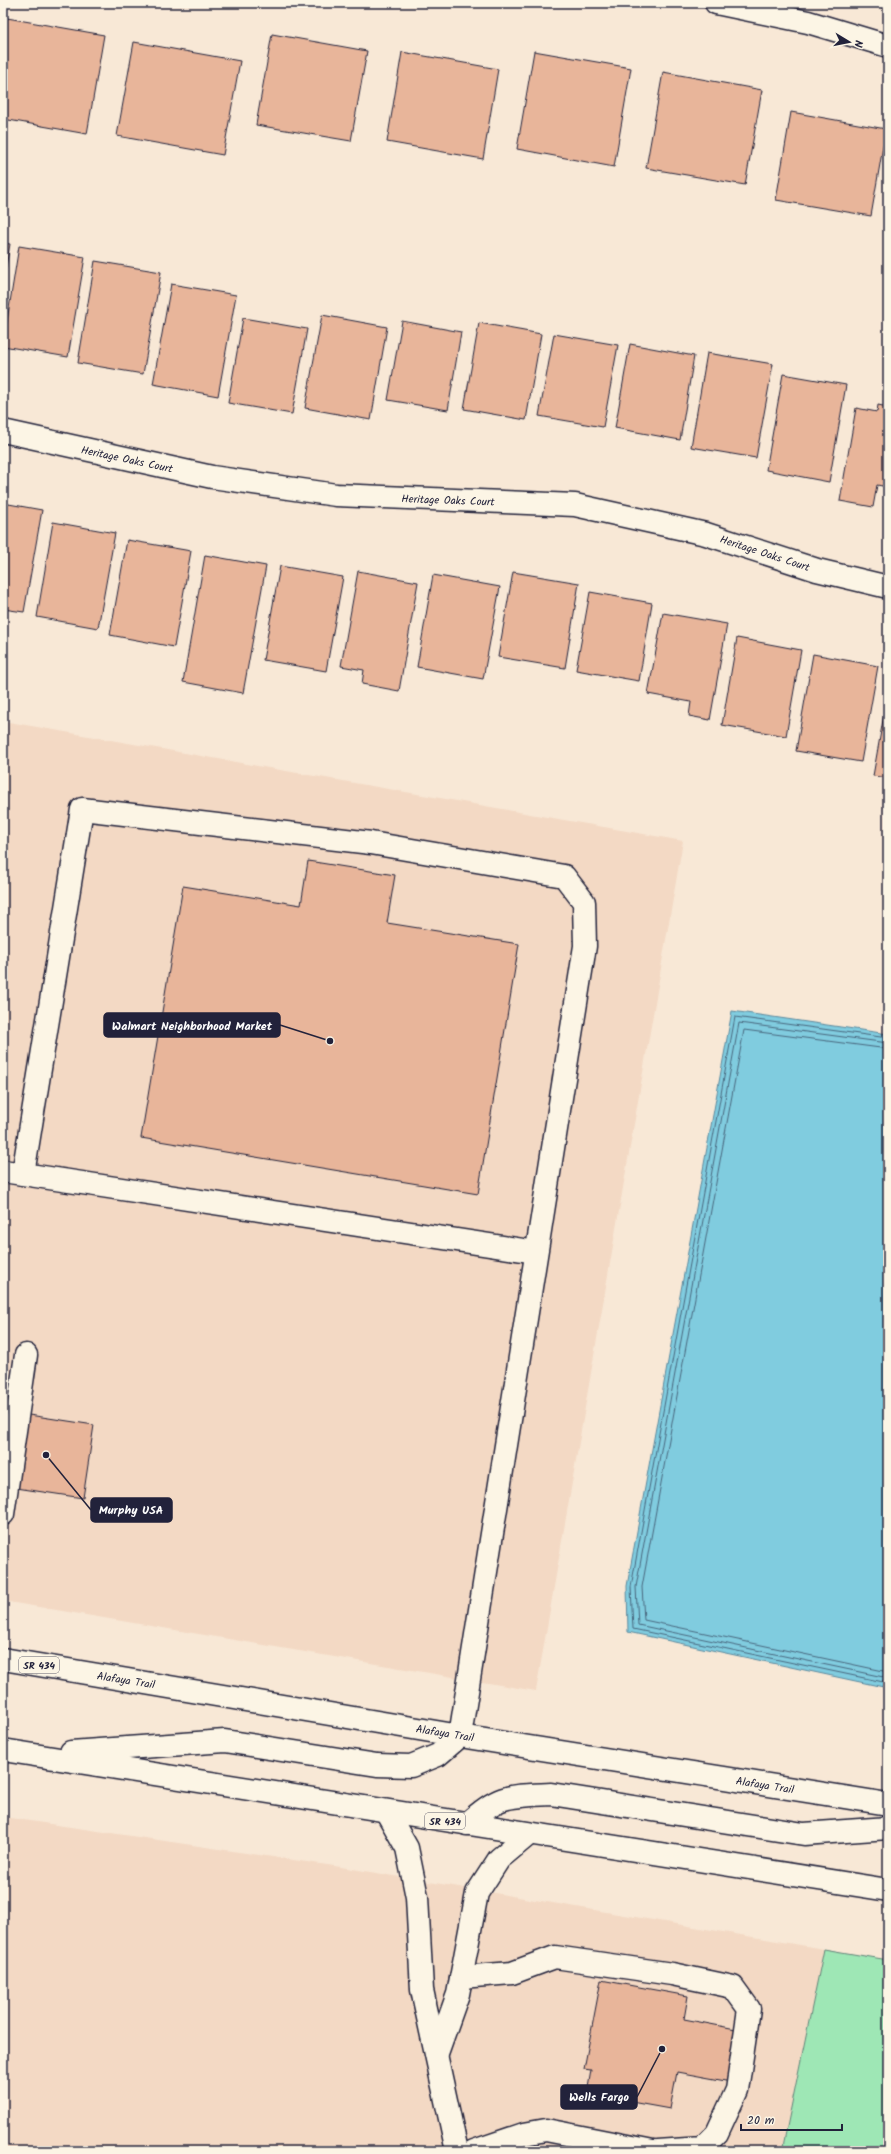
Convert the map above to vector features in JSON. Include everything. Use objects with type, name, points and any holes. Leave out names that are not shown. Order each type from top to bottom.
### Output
[{"type":"main road","points":[[716,3],[808,22],[888,46]]},
{"type":"main road","name":"Heritage Oaks Court","points":[[3,431],[212,477],[336,495],[575,505],[706,534],[817,570],[888,587]]},
{"type":"main road","points":[[32,1754],[225,1741],[377,1765],[411,1766],[438,1755],[460,1736],[536,1252],[584,946],[584,902],[564,876],[371,844],[82,809],[13,1173],[536,1252]]},
{"type":"main road","points":[[3,1514],[26,1355]]},
{"type":"main road","name":"Alafaya Trail","points":[[3,1659],[460,1736],[888,1804]]},
{"type":"main road","name":"SR 434","points":[[3,1750],[888,1890]]},
{"type":"main road","points":[[467,1824],[484,1808],[509,1796],[551,1794],[804,1834],[888,1828]]},
{"type":"main road","points":[[386,1811],[407,1848],[417,1897],[422,1990],[437,2053],[457,2151]]},
{"type":"main road","points":[[437,2053],[458,1994],[477,1893],[499,1859],[529,1834]]},
{"type":"main road","points":[[461,1977],[512,1973],[555,1957],[672,1974],[733,1987],[749,2008],[737,2090],[717,2133],[702,2148],[658,2151]]},
{"type":"main road","points":[[474,2151],[524,2134],[546,2130],[653,2151]]},
{"type":"shaded area","points":[[3,721],[683,841],[536,1691],[3,1601]]},
{"type":"shaded area","points":[[3,1817],[341,1867],[824,1949],[782,2151],[3,2151]]},
{"type":"green space","points":[[824,1949],[888,1960],[888,2151],[782,2151]]},
{"type":"water","points":[[732,1011],[888,1034],[888,1688],[628,1632],[627,1586]]},
{"type":"building","points":[[7,18],[104,35],[87,134],[3,119],[3,39]]},
{"type":"building","points":[[272,34],[367,51],[351,141],[256,125]]},
{"type":"building","points":[[134,42],[240,61],[223,155],[117,136]]},
{"type":"building","points":[[534,51],[631,68],[614,167],[517,149]]},
{"type":"building","points":[[402,52],[498,69],[483,159],[387,142]]},
{"type":"building","points":[[663,72],[762,90],[745,185],[646,168]]},
{"type":"building","points":[[791,112],[886,129],[871,216],[776,200]]},
{"type":"building","points":[[3,243],[10,244],[3,284]]},
{"type":"building","points":[[19,246],[85,257],[68,357],[3,346]]},
{"type":"building","points":[[95,261],[161,272],[143,374],[78,363]]},
{"type":"building","points":[[171,284],[236,295],[218,396],[153,384]]},
{"type":"building","points":[[322,315],[387,327],[371,420],[305,408]]},
{"type":"building","points":[[243,318],[307,329],[292,414],[228,403]]},
{"type":"building","points":[[402,321],[461,332],[448,410],[388,400]]},
{"type":"building","points":[[479,323],[541,334],[526,420],[464,409]]},
{"type":"building","points":[[554,334],[618,345],[603,427],[539,416]]},
{"type":"building","points":[[630,344],[694,356],[680,440],[615,428]]},
{"type":"building","points":[[707,353],[773,364],[756,458],[691,447]]},
{"type":"building","points":[[783,374],[846,385],[829,482],[766,470]]},
{"type":"building","points":[[878,405],[888,407],[888,487],[877,485],[873,507],[840,501],[856,408],[877,412]]},
{"type":"building","points":[[3,503],[42,510],[24,612],[3,609]]},
{"type":"building","points":[[53,522],[115,533],[98,628],[37,617]]},
{"type":"building","points":[[127,540],[191,551],[174,647],[110,635]]},
{"type":"building","points":[[205,555],[266,566],[243,693],[183,682]]},
{"type":"building","points":[[280,566],[343,577],[326,671],[263,660]]},
{"type":"building","points":[[358,571],[418,582],[399,691],[362,684],[364,670],[341,666]]},
{"type":"building","points":[[513,572],[579,583],[565,668],[498,657]]},
{"type":"building","points":[[433,575],[500,587],[483,679],[417,667]]},
{"type":"building","points":[[590,592],[652,603],[639,681],[576,670]]},
{"type":"building","points":[[663,613],[727,624],[710,720],[689,716],[691,702],[648,694]]},
{"type":"building","points":[[737,638],[801,650],[786,736],[722,725]]},
{"type":"building","points":[[813,654],[878,666],[861,762],[796,751]]},
{"type":"building","points":[[888,692],[888,778],[873,776]]},
{"type":"building","points":[[308,861],[395,875],[387,923],[519,944],[478,1194],[141,1138],[183,886],[301,905]]},
{"type":"building","points":[[3,1411],[94,1425],[83,1498],[3,1486]]},
{"type":"building","points":[[601,1980],[688,1996],[684,2019],[741,2030],[731,2082],[677,2072],[670,2109],[587,2094],[591,2070],[584,2069]]},
{"type":"place","name":"Walmart Neighborhood Market","points":[[330,1041]]},
{"type":"place","name":"Murphy USA","points":[[46,1455]]},
{"type":"place","name":"Wells Fargo","points":[[662,2049]]}]
